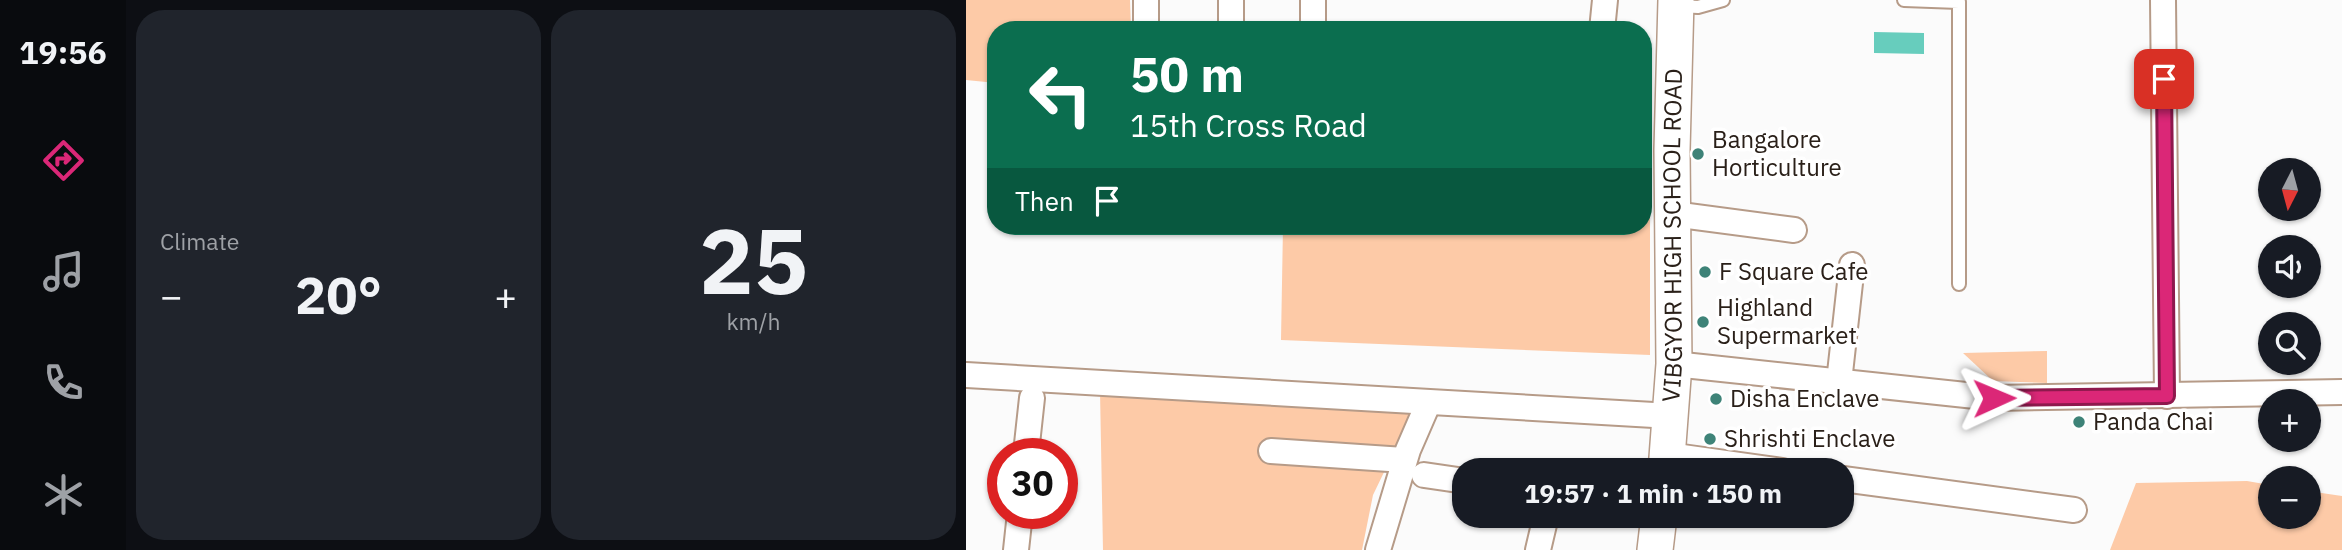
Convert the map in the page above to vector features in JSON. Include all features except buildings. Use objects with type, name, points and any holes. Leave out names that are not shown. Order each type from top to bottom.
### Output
[{"type":"street","points":[[1146,0],[1146,21]]},
{"type":"street","points":[[1231,0],[1231,21]]},
{"type":"street","points":[[1312,0],[1313,21]]},
{"type":"street","points":[[1603,21],[1605,0]]},
{"type":"street","points":[[2164,0],[2167,396]]},
{"type":"street","name":"VIBGYOR HIGH SCHOOL ROAD","points":[[1667,458],[1674,364],[1676,3]]},
{"type":"street","points":[[1673,214],[1794,230]]},
{"type":"street","points":[[1839,382],[1852,265]]},
{"type":"street","points":[[1674,364],[1994,398],[2342,392]]},
{"type":"street","points":[[966,375],[1428,404],[1671,416]]},
{"type":"street","points":[[1028,438],[1032,398]]},
{"type":"street","points":[[1378,550],[1404,460],[1428,404]]},
{"type":"street","points":[[1271,451],[1404,460]]},
{"type":"street","points":[[1424,475],[1452,479]]},
{"type":"street","points":[[1854,480],[2074,510]]},
{"type":"street","points":[[1538,550],[1543,528]]},
{"type":"street","points":[[1654,550],[1657,528]]},
{"type":"street","points":[[1016,550],[1018,529]]},
{"type":"lane","points":[[1676,3],[1699,7],[1723,0]]},
{"type":"lane","points":[[1904,0],[1959,1],[1959,284]]},
{"type":"shaded area","points":[[966,0],[1130,0],[1131,21],[987,21],[987,82],[966,80]]},
{"type":"shaded area","points":[[1874,32],[1924,33],[1924,54],[1874,53]]},
{"type":"shaded area","points":[[1283,235],[1650,235],[1650,355],[1281,340]]},
{"type":"shaded area","points":[[2047,351],[2047,383],[1993,381],[1963,353]]},
{"type":"shaded area","points":[[1100,391],[1414,410],[1373,495],[1362,550],[1103,550]]},
{"type":"shaded area","points":[[2136,483],[2258,483],[2258,529],[2321,529],[2321,493],[2342,496],[2342,550],[2110,550]]},
{"type":"place","name":"Bangalore Horticulture","points":[[1698,154]]},
{"type":"place","name":"F Square Cafe","points":[[1705,272]]},
{"type":"place","name":"Highland Supermarket","points":[[1703,322]]},
{"type":"place","name":"Disha Enclave","points":[[1716,399]]},
{"type":"place","name":"Panda Chai","points":[[2079,422]]},
{"type":"place","name":"Shrishti Enclave","points":[[1710,439]]},
{"type":"route","points":[[1994,398],[2167,396],[2164,79]]}]
